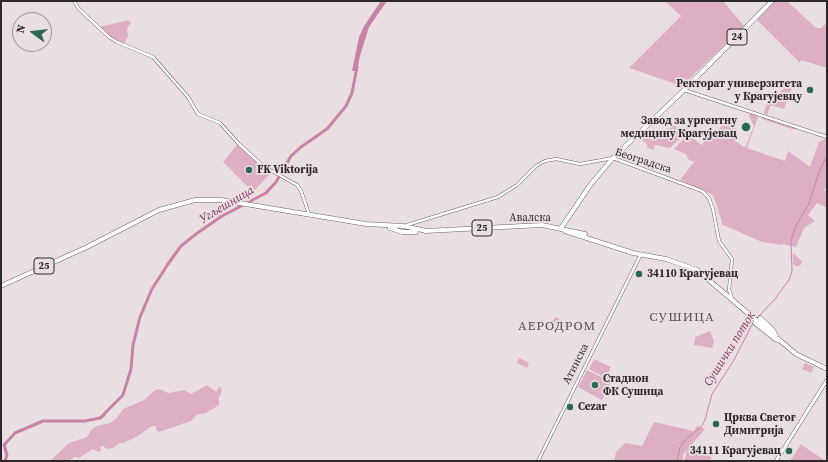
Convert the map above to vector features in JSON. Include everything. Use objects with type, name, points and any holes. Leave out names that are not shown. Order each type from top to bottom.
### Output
[{"type":"main road","name":"24","points":[[561,228],[591,184],[613,158],[684,90],[772,1]]},
{"type":"main road","name":"25","points":[[1,287],[87,248],[166,208],[186,202],[203,200],[238,202],[378,226],[402,228]]},
{"type":"main road","name":"Авалска","points":[[402,228],[427,231],[540,225],[561,228],[641,254],[697,270],[776,337]]},
{"type":"main road","points":[[760,318],[773,330],[776,337],[782,342],[805,359],[827,368]]},
{"type":"main road","points":[[755,323],[776,340],[782,342]]},
{"type":"main road","points":[[776,461],[827,380]]},
{"type":"street","points":[[74,1],[79,9],[117,42],[153,57],[188,97],[198,114],[220,123],[239,144],[263,166],[299,188],[309,214]]},
{"type":"street","points":[[684,90],[827,137]]},
{"type":"street","name":"Београдска","points":[[402,228],[498,197],[520,182],[537,165],[547,160],[558,159],[582,164],[613,158],[697,189],[709,198],[713,208],[718,241],[732,259],[729,290],[733,300]]},
{"type":"street","name":"Атинска","points":[[538,461],[641,254]]},
{"type":"shaded area","points":[[381,1],[387,1],[369,27],[357,71],[352,71],[359,37],[364,26]]},
{"type":"shaded area","points":[[665,1],[723,1],[744,26],[682,86],[629,68],[681,16]]},
{"type":"shaded area","points":[[775,1],[787,1],[816,28],[821,28],[827,22],[827,68],[801,60],[800,63],[757,20]]},
{"type":"shaded area","points":[[129,20],[131,23],[127,28],[128,36],[124,44],[112,38],[99,27]]},
{"type":"shaded area","points":[[795,79],[784,109],[771,105],[767,115],[764,113],[766,106],[790,82],[792,83]]},
{"type":"shaded area","points":[[750,112],[758,117],[747,148],[785,161],[788,151],[810,167],[819,142],[827,138],[827,185],[824,190],[827,192],[827,208],[817,203],[808,215],[815,221],[804,228],[796,247],[762,242],[721,224],[722,222],[713,195],[680,180],[694,162],[688,159],[686,154],[674,149],[687,135],[691,136],[701,145],[723,125],[737,129],[735,141],[744,147],[746,146],[754,126],[749,116]]},
{"type":"shaded area","points":[[763,116],[797,127],[795,130],[762,119]]},
{"type":"shaded area","points":[[674,125],[684,134],[670,148],[655,145],[653,150],[647,147],[647,144],[640,138],[645,133],[652,141],[667,128],[669,129]]},
{"type":"shaded area","name":"FK Viktorija","points":[[237,145],[271,173],[253,192],[223,162]]},
{"type":"shaded area","points":[[793,253],[802,261],[800,266],[795,266],[793,264]]},
{"type":"shaded area","points":[[555,317],[563,321],[560,332],[561,326],[552,322]]},
{"type":"shaded area","points":[[710,331],[714,341],[712,348],[694,345],[695,337]]},
{"type":"shaded area","points":[[519,358],[529,363],[527,368],[517,363]]},
{"type":"shaded area","points":[[594,359],[611,367],[606,378],[589,369]]},
{"type":"shaded area","points":[[805,363],[814,367],[811,373],[802,369]]},
{"type":"shaded area","name":"Стадион ФК Сушица","points":[[587,370],[611,382],[602,400],[578,387]]},
{"type":"shaded area","points":[[207,385],[216,392],[220,386],[222,391],[219,397],[219,405],[206,413],[197,415],[191,421],[159,432],[156,430],[156,426],[152,426],[138,436],[123,443],[119,443],[113,448],[107,449],[103,446],[100,447],[101,451],[98,452],[93,449],[79,458],[75,457],[68,461],[50,461],[69,443],[87,437],[92,429],[97,426],[110,423],[116,419],[123,409],[144,400],[155,390],[159,389],[169,393],[184,390],[191,394]]},
{"type":"shaded area","points":[[654,422],[694,431],[697,426],[705,429],[688,449],[712,457],[710,461],[684,461],[687,450],[684,453],[682,461],[614,461],[616,452],[625,443],[642,446]]},
{"type":"shaded area","points":[[801,444],[809,450],[826,461],[790,461]]},
{"type":"waterway","name":"Угљешница","points":[[104,414],[123,395],[131,369],[133,345],[140,317],[152,289],[181,246],[222,216],[266,193],[276,182],[291,156],[301,147],[327,129],[346,106],[352,93],[357,67]]},
{"type":"waterway","name":"Сушички поток","points":[[756,319],[775,299],[789,280],[792,271],[791,240],[797,224],[809,204],[819,172],[827,155]]},
{"type":"waterway","name":"Сушички поток","points":[[677,461],[680,447],[684,441],[702,426],[712,394],[734,360],[754,321]]},
{"type":"waterway","name":"Угљешница","points":[[5,461],[7,455],[4,445],[15,433],[43,421],[85,421],[100,418],[104,415]]},
{"type":"place","name":"Ректорат универзитета у Крагујевцу","points":[[810,90]]},
{"type":"place","name":"Завод за ургентну медицину Крагујевац","points":[[746,127]]},
{"type":"place","name":"FK Viktorija","points":[[249,170]]},
{"type":"place","name":"34110 Крагујевац","points":[[639,274]]},
{"type":"place","name":"Стадион ФК Сушица","points":[[595,385]]},
{"type":"place","name":"Cezar","points":[[570,407]]},
{"type":"place","name":"Црква Светог Димитрија","points":[[716,424]]},
{"type":"place","name":"34111 Крагујевац","points":[[789,451]]},
{"type":"district","name":"СУШИЦА","points":[[682,318]]},
{"type":"district","name":"АЕРОДРОМ","points":[[557,327]]}]
